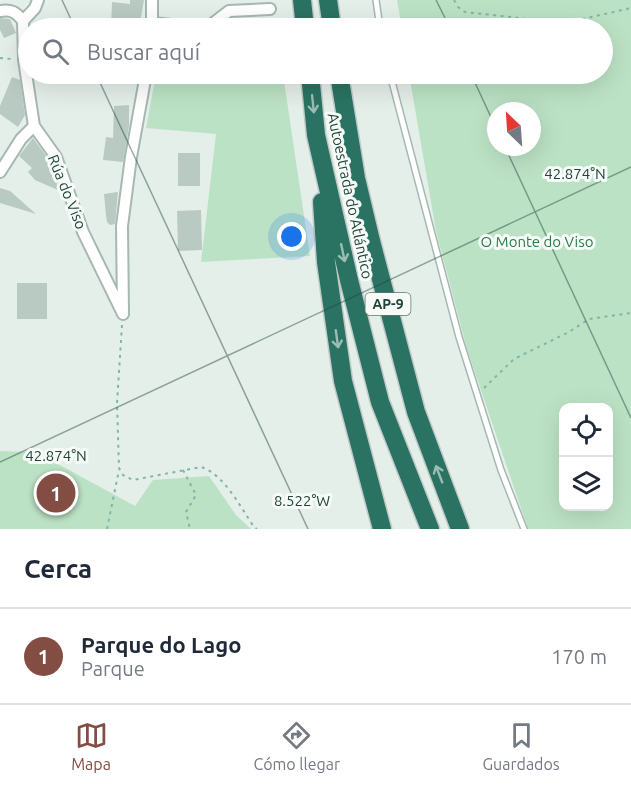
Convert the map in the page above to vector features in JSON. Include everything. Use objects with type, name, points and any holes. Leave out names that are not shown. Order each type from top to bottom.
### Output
[{"type":"highway","points":[[302,0],[304,18]]},
{"type":"highway","points":[[328,0],[331,18]]},
{"type":"highway","name":"Autoestrada do Atlántico","points":[[311,84],[316,135],[380,402],[430,529]]},
{"type":"highway","name":"Autoestrada do Atlántico","points":[[341,84],[356,178],[416,412],[460,529]]},
{"type":"highway","points":[[316,135],[326,262],[343,381],[382,529]]},
{"type":"street","points":[[26,18],[35,8],[38,0]]},
{"type":"street","points":[[152,0],[152,18]]},
{"type":"street","points":[[221,18],[230,11],[270,9]]},
{"type":"street","points":[[0,11],[9,10],[21,18]]},
{"type":"street","name":"Rúa do Viso","points":[[29,84],[34,126],[56,157],[83,232],[123,314]]},
{"type":"street","points":[[123,314],[122,226],[130,157],[144,84]]},
{"type":"street","points":[[0,172],[21,139],[34,126]]},
{"type":"lane","points":[[376,0],[379,18]]},
{"type":"lane","points":[[393,84],[456,326],[501,470],[524,529]]},
{"type":"path","points":[[454,0],[465,12],[520,18]]},
{"type":"path","points":[[587,18],[631,8]]},
{"type":"path","points":[[477,394],[514,359],[569,332],[589,319],[631,313]]},
{"type":"path","points":[[107,529],[119,468],[117,403],[123,314]]},
{"type":"path","points":[[119,468],[123,475],[133,480],[201,467],[219,476],[257,529]]},
{"type":"path","points":[[183,470],[196,495],[186,512],[190,529]]},
{"type":"green space","name":"O Monte do Viso","points":[[397,0],[631,0],[631,529],[528,529],[467,349],[436,231],[411,84],[613,84],[613,18],[400,18]]},
{"type":"green space","points":[[154,84],[284,84],[310,256],[201,262],[216,134],[146,128]]},
{"type":"green space","points":[[0,451],[36,452],[135,506],[153,480],[209,476],[236,515],[251,529],[0,529]]},
{"type":"building","points":[[130,0],[144,0],[141,18],[111,18],[112,2],[130,4]]},
{"type":"building","points":[[0,18],[10,19],[16,33],[4,38],[0,30]]},
{"type":"building","points":[[12,77],[18,79],[25,115],[18,127],[0,114],[0,106]]},
{"type":"building","points":[[129,105],[129,126],[123,162],[103,160],[106,137],[113,138],[114,106]]},
{"type":"building","points":[[33,138],[49,160],[60,191],[35,180],[28,172],[32,168],[19,156]]},
{"type":"building","points":[[178,153],[200,153],[200,186],[178,186]]},
{"type":"building","points":[[0,188],[10,191],[36,214],[0,203]]},
{"type":"building","points":[[118,192],[115,224],[110,225],[107,222],[104,194]]},
{"type":"building","points":[[201,210],[202,250],[178,251],[177,211]]},
{"type":"building","points":[[17,283],[47,283],[47,319],[17,319]]},
{"type":"place","name":"Parque do Lago","points":[[56,493]]}]
